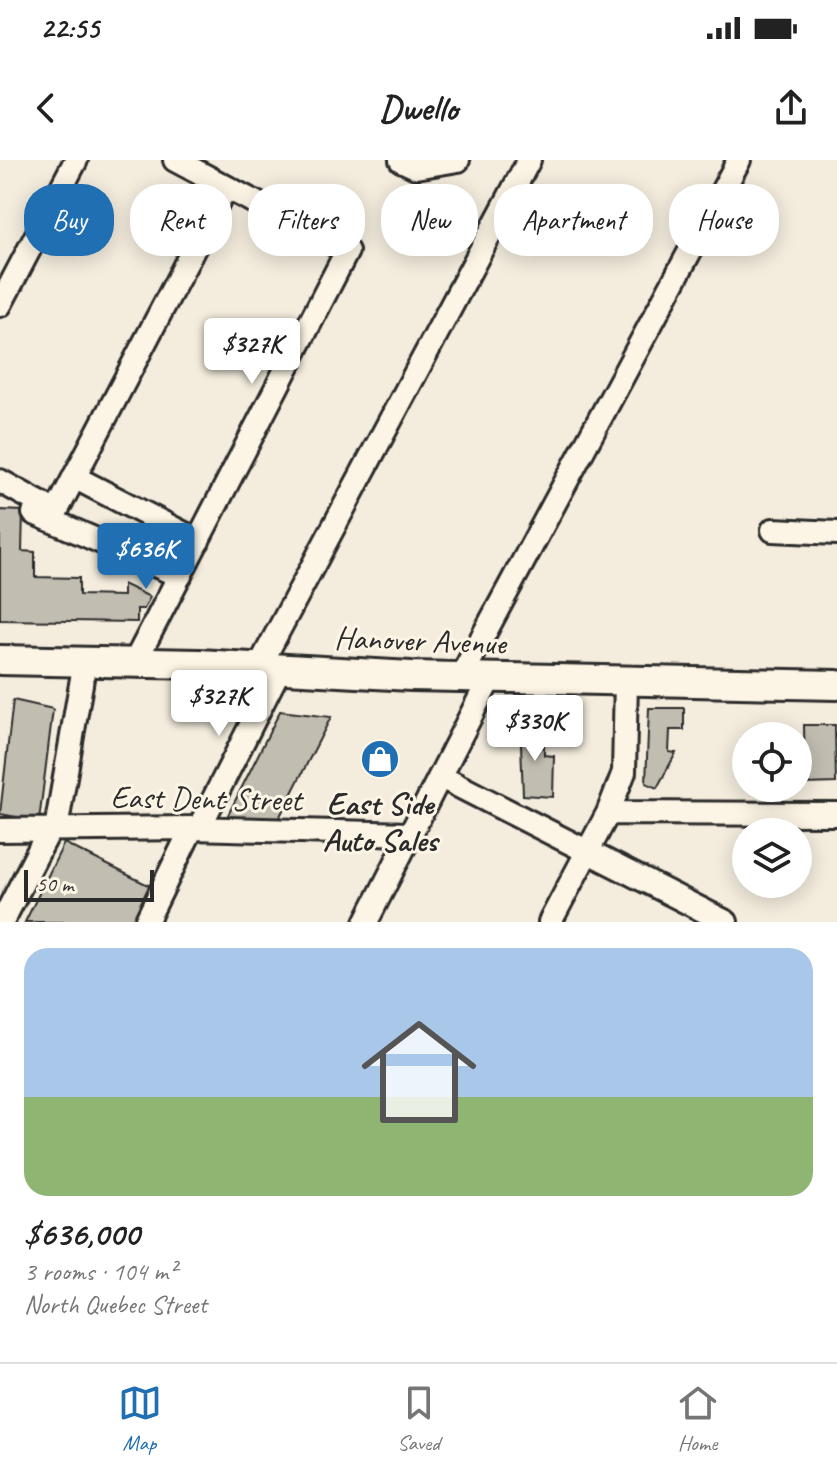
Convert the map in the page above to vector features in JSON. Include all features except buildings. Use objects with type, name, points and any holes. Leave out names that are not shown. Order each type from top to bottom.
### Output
[{"type":"main road","name":"Hanover Avenue","points":[[0,660],[135,662],[490,678],[837,685]]},
{"type":"street","points":[[0,305],[76,160]]},
{"type":"street","points":[[175,160],[220,184]]},
{"type":"street","points":[[401,160],[416,167],[458,160]]},
{"type":"street","points":[[146,922],[195,828],[270,668],[529,160]]},
{"type":"street","points":[[461,677],[739,160]]},
{"type":"street","points":[[135,662],[347,251],[232,190]]},
{"type":"street","points":[[0,481],[56,512],[190,256]]},
{"type":"street","points":[[74,477],[198,541]]},
{"type":"street","points":[[0,498],[180,576]]},
{"type":"street","points":[[773,530],[837,533]]},
{"type":"street","points":[[2,922],[53,829],[85,661]]},
{"type":"street","points":[[366,922],[490,678]]},
{"type":"street","points":[[550,922],[608,813],[624,772],[627,754],[626,681]]},
{"type":"street","points":[[441,777],[726,922]]},
{"type":"street","points":[[608,813],[837,814]]},
{"type":"street","name":"East Dent Street","points":[[0,830],[195,828],[410,834]]},
{"type":"place","name":"East Side Auto Sales","points":[[380,759]]}]
